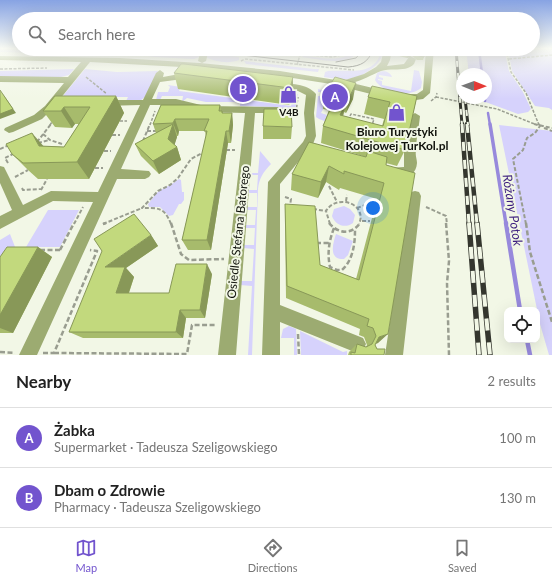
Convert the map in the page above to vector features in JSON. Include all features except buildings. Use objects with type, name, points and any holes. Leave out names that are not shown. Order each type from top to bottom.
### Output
[{"type":"street","points":[[9,130],[38,117],[48,108],[82,66]]},
{"type":"street","points":[[28,355],[113,174],[151,108],[164,66]]},
{"type":"street","points":[[199,66],[231,68],[342,83],[409,98],[417,97],[426,92],[428,66]]},
{"type":"street","points":[[381,66],[374,71],[373,83],[384,93]]},
{"type":"street","points":[[342,83],[357,79],[390,66]]},
{"type":"street","points":[[374,71],[407,66]]},
{"type":"street","points":[[160,80],[187,75],[201,76]]},
{"type":"street","points":[[0,80],[70,80]]},
{"type":"street","points":[[160,80],[182,85]]},
{"type":"street","points":[[270,85],[300,88],[311,94],[310,113],[312,146],[274,182],[272,206],[271,355]]},
{"type":"street","points":[[97,103],[151,108],[176,102],[205,109],[286,111]]},
{"type":"street","name":"Osiedle Stefana Batorego","points":[[227,355],[250,109]]},
{"type":"street","points":[[380,168],[404,173],[409,170],[411,165],[410,151],[415,116]]},
{"type":"street","points":[[4,167],[11,179],[20,212]]},
{"type":"street","points":[[113,174],[145,174]]},
{"type":"street","points":[[0,223],[51,196],[102,197]]},
{"type":"street","points":[[394,355],[414,199]]},
{"type":"street","points":[[271,310],[357,344]]},
{"type":"path","points":[[302,66],[343,70],[361,69]]},
{"type":"path","points":[[510,66],[511,72],[526,93],[540,126]]},
{"type":"path","points":[[80,68],[84,75],[109,96]]},
{"type":"path","points":[[436,97],[497,109],[552,130]]},
{"type":"path","points":[[151,108],[161,113]]},
{"type":"path","points":[[286,111],[303,113]]},
{"type":"path","points":[[348,121],[351,114],[374,119],[371,128],[376,129]]},
{"type":"path","points":[[50,140],[37,143],[53,120]]},
{"type":"path","points":[[540,126],[535,133],[527,138],[526,146],[522,153],[513,159],[514,169],[522,199],[530,252],[552,322]]},
{"type":"path","points":[[147,130],[158,131]]},
{"type":"path","points":[[43,134],[50,140],[62,144]]},
{"type":"path","points":[[142,142],[149,142]]},
{"type":"path","points":[[0,149],[12,144]]},
{"type":"path","points":[[225,150],[238,150]]},
{"type":"path","points":[[142,208],[158,191],[170,185],[178,178],[191,159],[207,151]]},
{"type":"path","points":[[4,167],[5,158],[18,152]]},
{"type":"path","points":[[28,170],[11,179],[23,190],[48,189]]},
{"type":"path","points":[[329,186],[337,202]]},
{"type":"path","points":[[346,201],[347,195]]},
{"type":"path","points":[[60,250],[88,197]]},
{"type":"path","points":[[414,199],[446,216],[449,261],[447,283],[449,355]]},
{"type":"path","points":[[346,201],[357,208],[362,215],[362,221],[360,227],[355,230],[343,232],[334,228],[328,221],[326,211],[329,206],[337,202],[346,201]]},
{"type":"path","points":[[357,208],[376,202]]},
{"type":"path","points":[[272,206],[295,207]]},
{"type":"path","points":[[102,225],[142,208],[158,208],[166,213],[170,219],[181,254],[185,258],[189,260],[225,259],[227,264]]},
{"type":"path","points":[[310,208],[326,211]]},
{"type":"path","points":[[362,221],[370,221]]},
{"type":"path","points":[[334,228],[329,243],[328,256],[330,267],[338,270],[340,274]]},
{"type":"path","points":[[338,270],[347,265],[352,257],[356,240],[355,230]]},
{"type":"path","points":[[316,243],[329,243]]},
{"type":"path","points":[[38,250],[78,250]]},
{"type":"path","points":[[298,321],[299,355]]},
{"type":"path","points":[[54,353],[187,354],[192,325],[222,325]]},
{"type":"shaded area","points":[[260,66],[284,66],[319,69],[318,72]]},
{"type":"shaded area","points":[[375,66],[355,78],[337,79],[324,77],[325,72],[328,71],[353,71]]},
{"type":"shaded area","points":[[468,66],[508,66],[509,71],[523,92],[531,109],[528,112],[518,114],[491,104],[492,68],[468,68]]},
{"type":"shaded area","points":[[511,66],[552,66],[552,110],[549,108],[535,106],[512,71]]},
{"type":"shaded area","points":[[74,69],[69,75],[61,77],[0,77],[0,71]]},
{"type":"shaded area","points":[[85,69],[117,72],[158,71],[145,97],[140,101],[126,101],[128,97],[62,97]]},
{"type":"shaded area","points":[[414,70],[419,71],[422,82],[421,88],[410,93],[396,93],[390,91],[375,80],[377,73],[390,73],[392,77],[379,75],[379,77],[383,78],[383,80],[378,79],[382,81],[382,85],[411,91]]},
{"type":"shaded area","points":[[168,85],[181,87],[179,91],[291,106],[295,93],[298,94],[295,111],[277,107],[240,106],[240,102],[206,102],[187,98],[182,102],[183,96],[162,96],[160,100],[156,100],[158,92],[168,92],[170,87]]},
{"type":"shaded area","points":[[318,89],[332,93],[321,113],[330,116],[330,123],[316,117],[318,96],[324,96],[325,92],[318,92]]},
{"type":"shaded area","points":[[499,125],[552,131],[552,355],[549,355],[540,324],[540,307],[536,307]]},
{"type":"shaded area","points":[[260,151],[271,164],[262,176],[258,189],[252,355],[248,355],[252,286],[240,285],[240,281],[252,281],[254,249],[243,248],[243,245],[254,245],[255,228],[245,228],[245,225],[255,225],[256,210],[246,210],[247,207],[257,207],[257,193],[248,193],[248,190],[257,190],[258,175],[249,175],[249,173],[258,173]]},
{"type":"shaded area","points":[[179,179],[181,180],[182,192],[184,192],[184,200],[181,204],[179,204],[173,215],[169,216],[160,207],[149,207],[148,204],[157,193]]},
{"type":"shaded area","points":[[344,206],[350,209],[355,215],[353,223],[347,226],[335,222],[332,216],[334,209]]},
{"type":"shaded area","points":[[48,210],[79,210],[60,247],[26,247]]},
{"type":"shaded area","points":[[10,234],[17,252],[0,262],[0,240]]},
{"type":"shaded area","points":[[336,234],[353,241],[348,255],[344,259],[339,259],[334,254],[333,246]]},
{"type":"shaded area","points":[[289,326],[296,329],[297,355],[294,355],[294,338],[281,338],[283,329]]},
{"type":"shaded area","points":[[300,331],[343,352],[347,351],[347,355],[301,355]]},
{"type":"waterway","name":"Różany Potok","points":[[488,113],[490,125]]},
{"type":"waterway","name":"Różany Potok","points":[[490,124],[506,224]]},
{"type":"waterway","name":"Różany Potok","points":[[506,223],[520,307]]},
{"type":"waterway","name":"Różany Potok","points":[[528,343],[530,355]]},
{"type":"tram line","points":[[335,66],[348,67],[358,66]]},
{"type":"railway","points":[[457,66],[462,125]]},
{"type":"railway","points":[[466,104],[468,125]]},
{"type":"railway","points":[[462,124],[469,224]]},
{"type":"railway","points":[[467,124],[477,224]]},
{"type":"railway","points":[[469,223],[479,355]]},
{"type":"railway","points":[[477,223],[490,355]]},
{"type":"place","name":"Dbam o Zdrowie","points":[[243,89]]},
{"type":"place","name":"V4B","points":[[289,95]]},
{"type":"place","name":"Żabka","points":[[335,97]]},
{"type":"place","name":"Biuro Turystyki Kolejowej TurKol.pl","points":[[397,112]]}]
